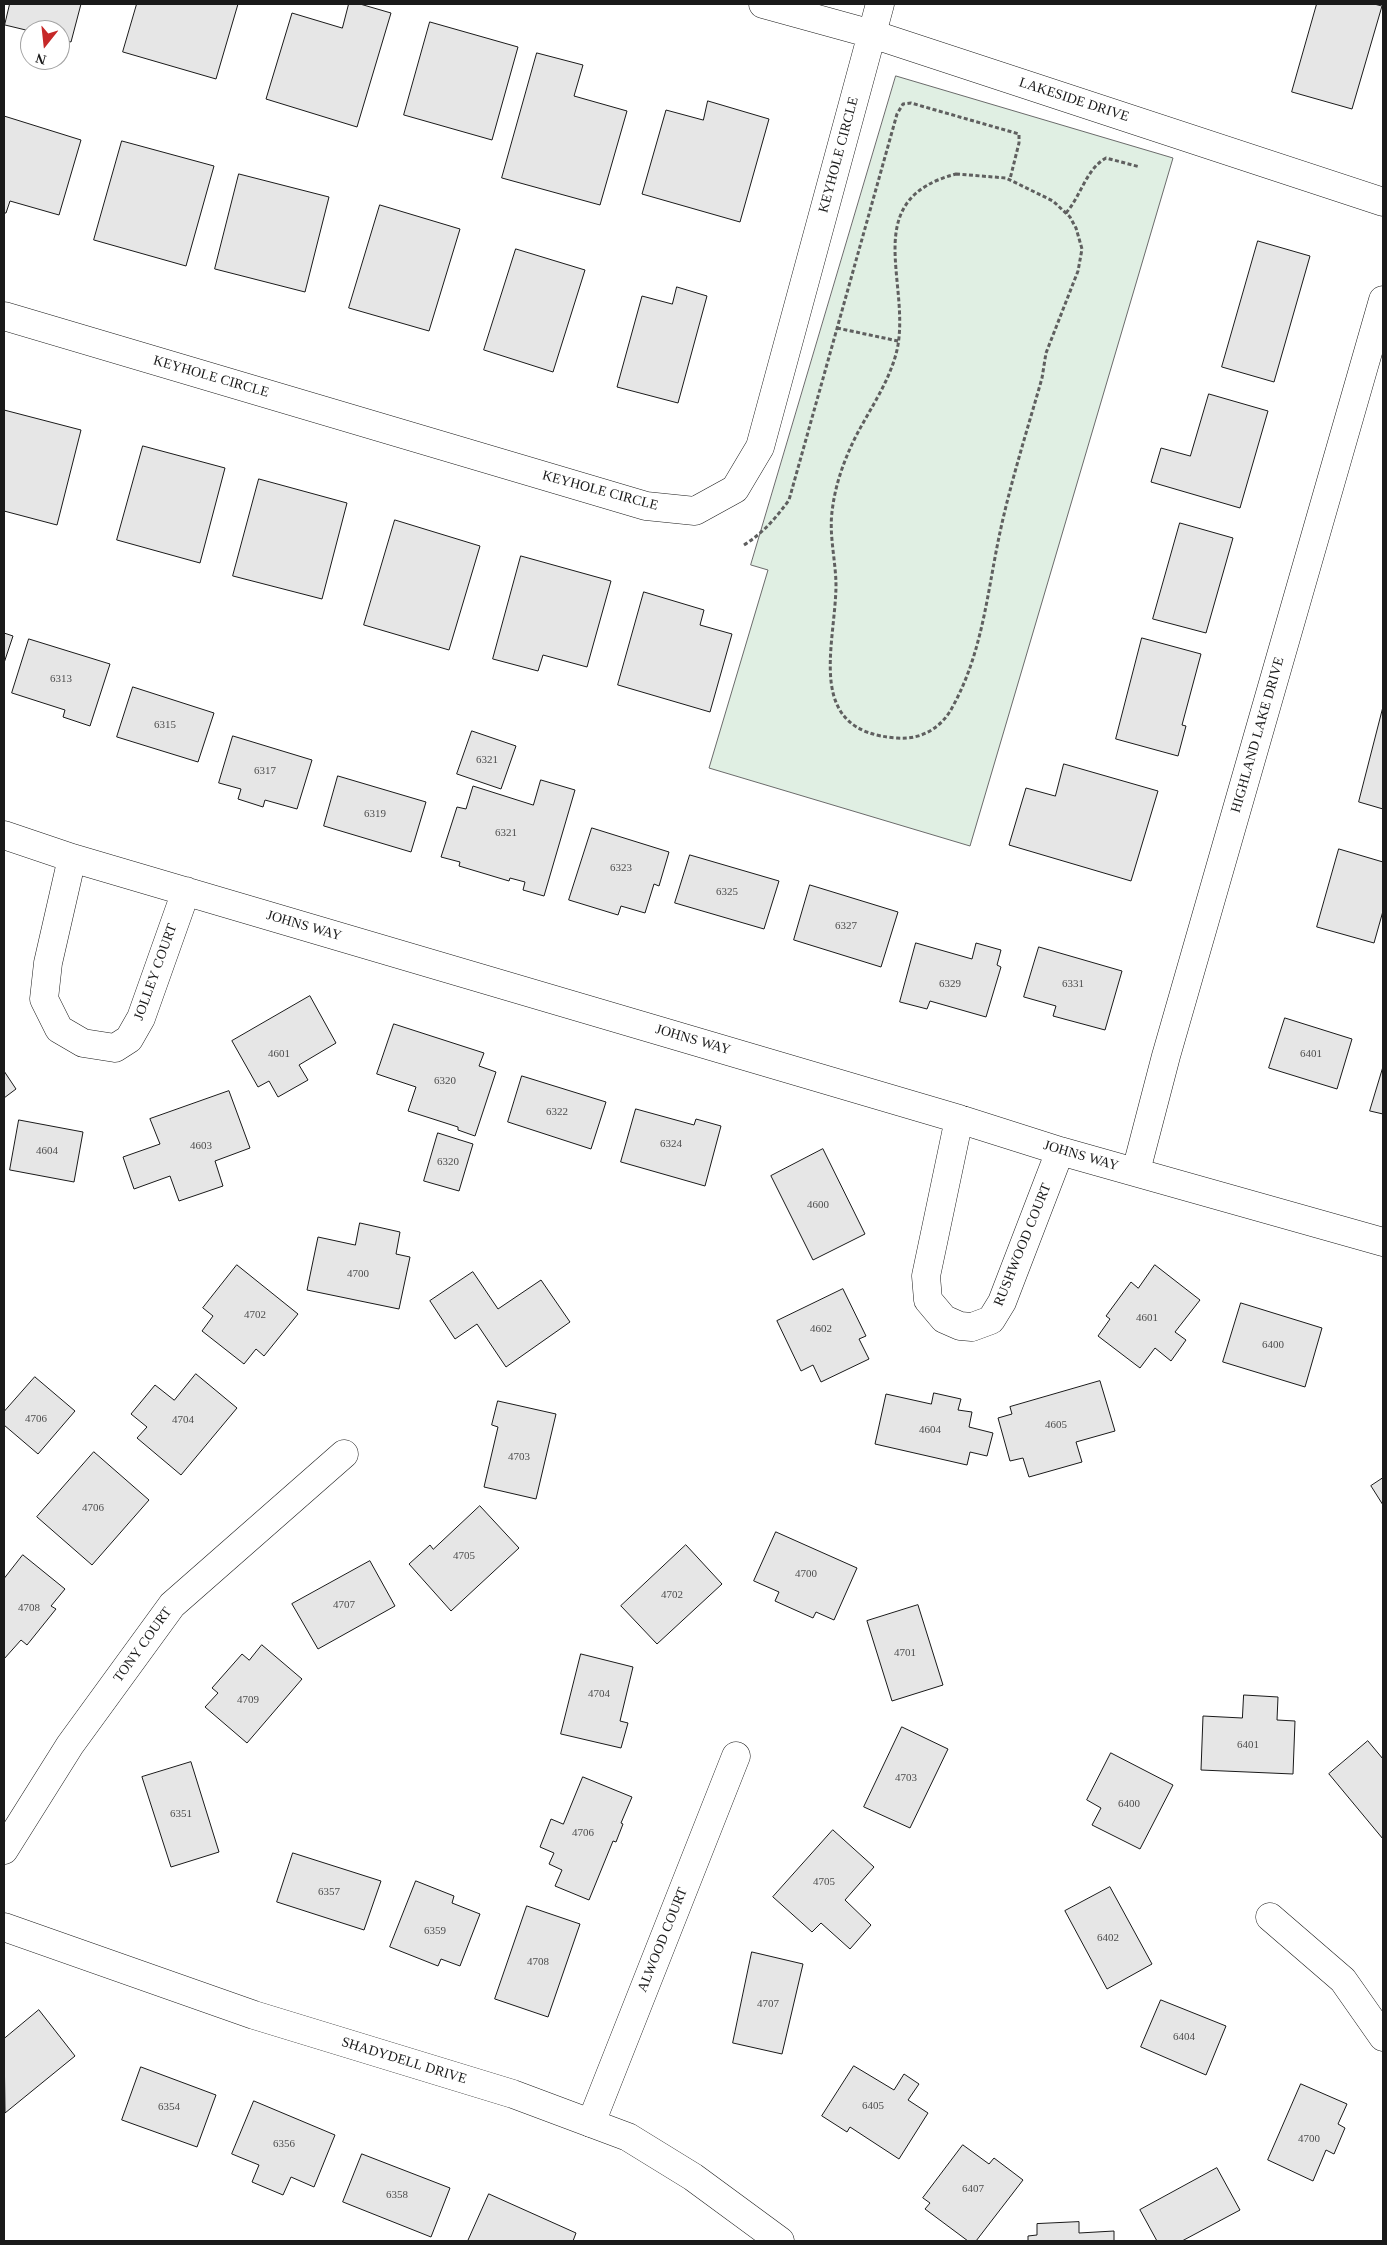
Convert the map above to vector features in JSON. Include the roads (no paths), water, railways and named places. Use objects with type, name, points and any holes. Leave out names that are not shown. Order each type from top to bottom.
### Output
[{"type":"street","name":"LAKESIDE DRIVE","points":[[763,4],[872,34],[1383,202]]},
{"type":"street","name":"KEYHOLE CIRCLE","points":[[4,316],[646,506],[695,512],[735,489],[760,447],[880,4]]},
{"type":"street","name":"HIGHLAND LAKE DRIVE","points":[[1136,1171],[1166,1056],[1383,300]]},
{"type":"street","name":"JOHNS WAY","points":[[4,835],[72,858],[960,1119],[1060,1151],[1383,1242]]},
{"type":"street","name":"JOLLEY COURT","points":[[72,858],[48,963],[44,999],[59,1029],[83,1043],[115,1048],[129,1038],[141,1018],[186,891]]},
{"type":"street","name":"RUSHWOOD COURT","points":[[960,1119],[926,1276],[928,1300],[944,1319],[960,1326],[972,1327],[991,1320],[998,1308],[1060,1151]]},
{"type":"street","name":"TONY COURT","points":[[4,1850],[70,1745],[172,1605],[344,1454]]},
{"type":"street","name":"ALWOOD COURT","points":[[590,2123],[736,1756]]},
{"type":"street","points":[[1270,1917],[1343,1980],[1383,2037]]},
{"type":"street","name":"SHADYDELL DRIVE","points":[[4,1927],[254,2016],[513,2094],[628,2137],[693,2177],[780,2241]]}]
